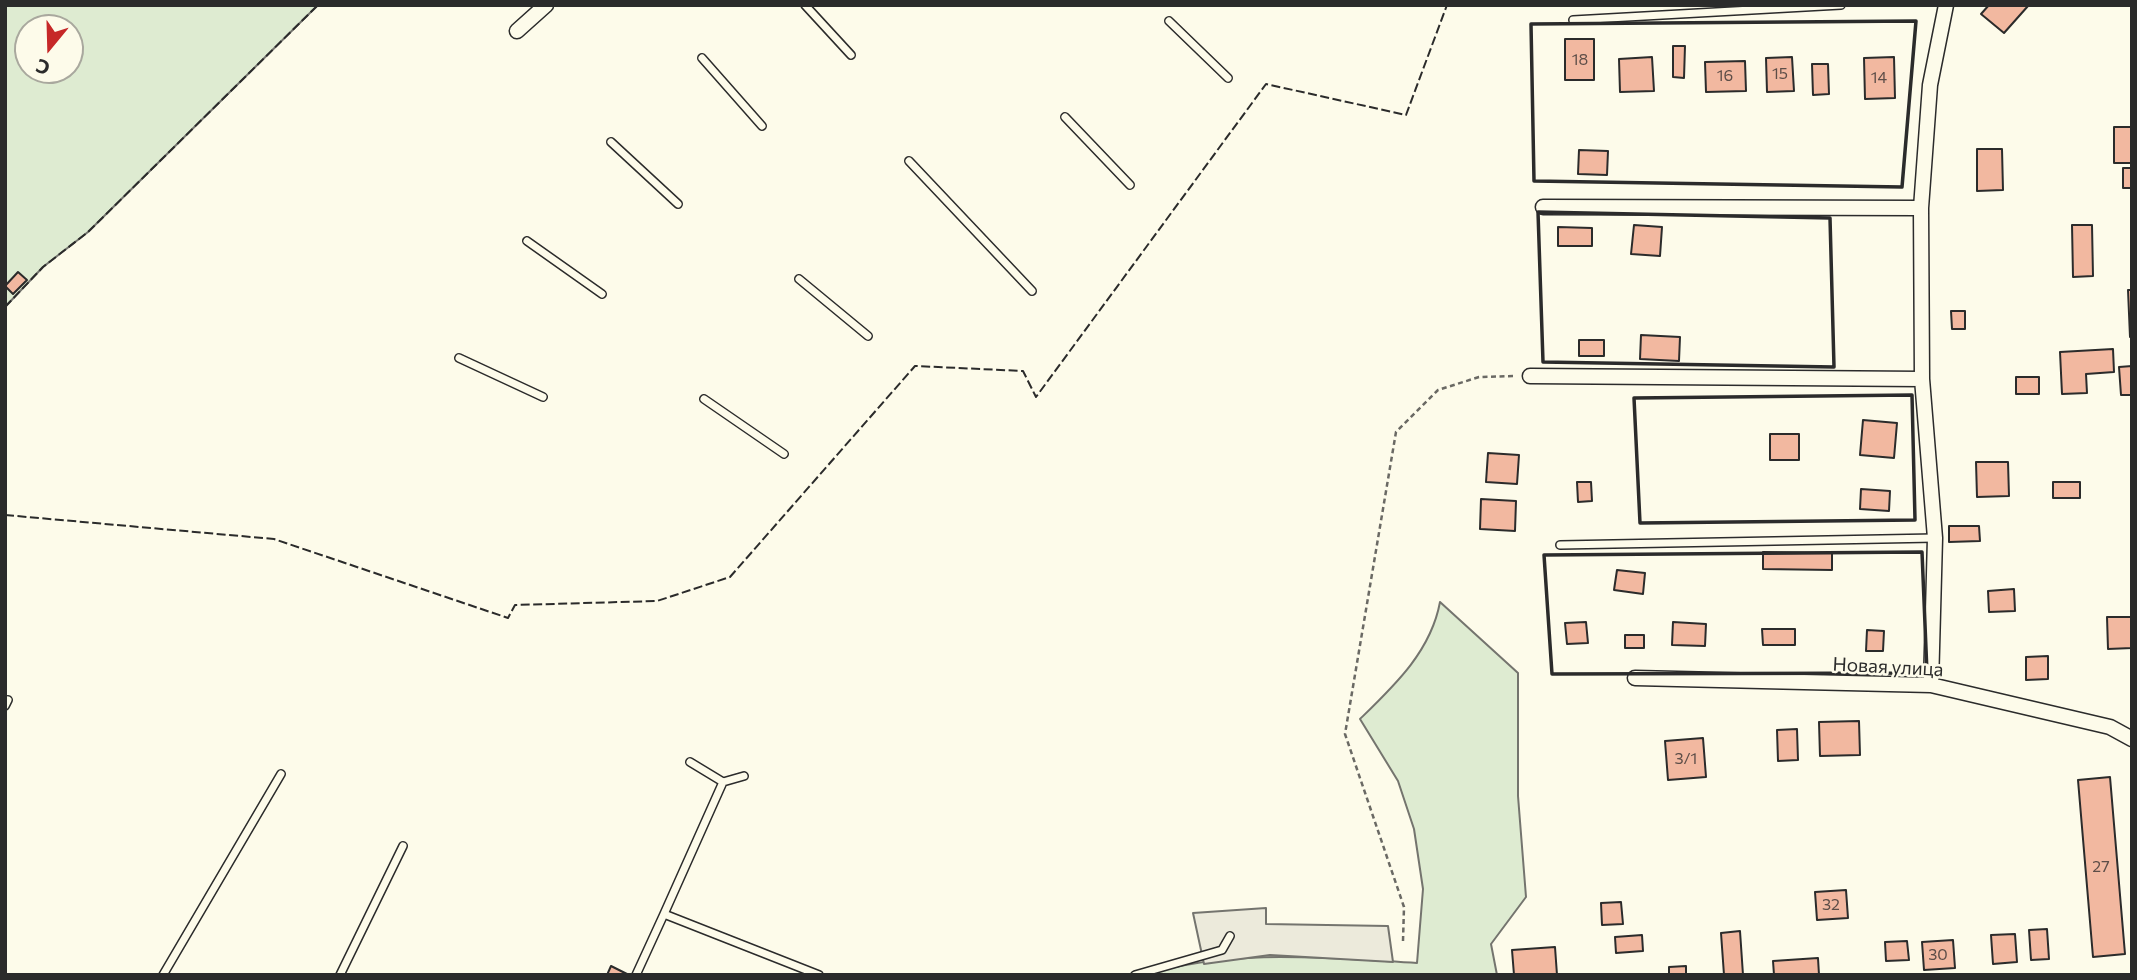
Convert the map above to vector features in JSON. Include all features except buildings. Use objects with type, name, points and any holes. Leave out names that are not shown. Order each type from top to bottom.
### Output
[{"type":"street","points":[[517,31],[546,5]]},
{"type":"street","points":[[1931,685],[1936,538],[1922,379],[1921,208],[1930,85],[1946,5]]},
{"type":"street","points":[[1543,207],[1921,208]]},
{"type":"street","points":[[1530,376],[1922,379]]},
{"type":"street","name":"Новая улица","points":[[1635,678],[1931,685],[2110,727],[2132,739]]},
{"type":"lane","points":[[805,5],[851,55]]},
{"type":"lane","points":[[1573,20],[1841,5]]},
{"type":"lane","points":[[1169,21],[1228,78]]},
{"type":"lane","points":[[702,58],[762,126]]},
{"type":"lane","points":[[1065,117],[1130,185]]},
{"type":"lane","points":[[611,142],[678,204]]},
{"type":"lane","points":[[909,161],[1032,291]]},
{"type":"lane","points":[[527,241],[602,294]]},
{"type":"lane","points":[[799,279],[869,337]]},
{"type":"lane","points":[[459,358],[543,397]]},
{"type":"lane","points":[[704,399],[784,454]]},
{"type":"lane","points":[[1560,545],[1936,538]]},
{"type":"lane","points":[[690,762],[723,782],[744,776]]},
{"type":"lane","points":[[163,975],[281,775]]},
{"type":"lane","points":[[636,975],[723,782]]},
{"type":"lane","points":[[340,975],[403,846]]},
{"type":"lane","points":[[664,914],[819,975]]},
{"type":"lane","points":[[1135,975],[1222,950],[1230,936]]},
{"type":"path","points":[[1403,941],[1404,907],[1345,734],[1395,432],[1438,390],[1479,377],[1530,376]]},
{"type":"green space","points":[[5,5],[318,5],[88,232],[43,267],[5,307]]},
{"type":"green space","points":[[1440,602],[1518,673],[1518,796],[1526,897],[1491,944],[1497,975],[1144,975],[1211,961],[1245,958],[1314,957],[1417,963],[1423,889],[1414,829],[1398,781],[1360,719],[1398,680],[1420,652],[1429,636]]},
{"type":"shaded area","points":[[1266,908],[1266,924],[1388,926],[1393,962],[1270,955],[1204,964],[1193,913]]},
{"type":"fence","points":[[5,307],[43,267],[88,232],[318,5]]},
{"type":"fence","points":[[5,515],[274,539],[508,618],[515,605],[657,601],[730,577],[915,366],[1023,371],[1036,397],[1266,84],[1406,115],[1447,5]]},
{"type":"wall","points":[[1916,21],[1902,187],[1534,181],[1531,24],[1916,21]]},
{"type":"wall","points":[[1538,212],[1830,218],[1834,367],[1543,362],[1538,212]]},
{"type":"wall","points":[[1912,395],[1915,520],[1640,523],[1634,398],[1912,395]]},
{"type":"wall","points":[[1922,552],[1927,673],[1552,674],[1544,555],[1922,552]]}]
